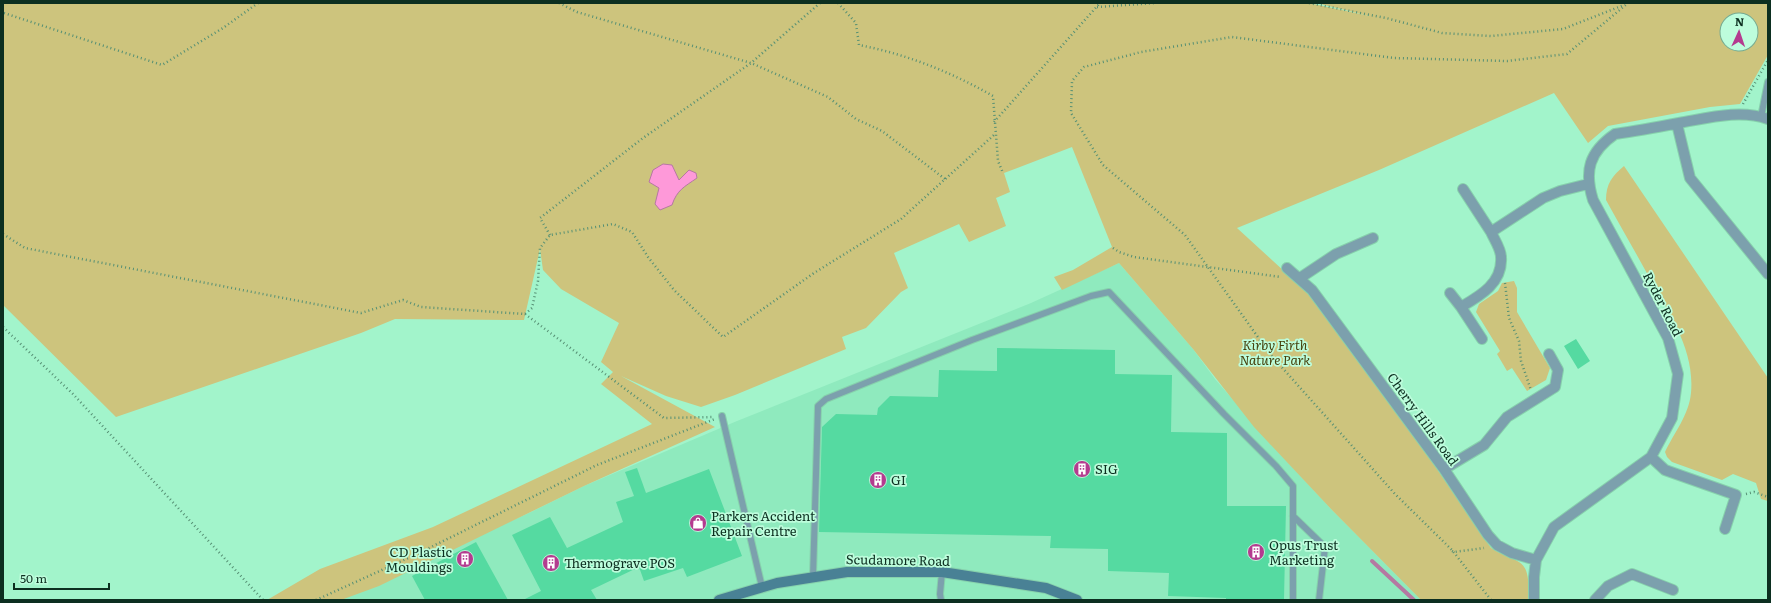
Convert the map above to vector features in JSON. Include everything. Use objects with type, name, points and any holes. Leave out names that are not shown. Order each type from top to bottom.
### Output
[{"type":"street","name":"Ryder Road","points":[[1534,600],[1536,560],[1554,527],[1650,457],[1672,418],[1678,374],[1668,338],[1593,200],[1588,184],[1592,160],[1605,141],[1615,134],[1740,114],[1764,118]]},
{"type":"street","points":[[1677,124],[1690,178],[1768,274]]},
{"type":"street","points":[[1491,232],[1543,198],[1560,191],[1588,184]]},
{"type":"street","points":[[1461,307],[1483,294],[1494,284],[1498,275],[1501,257],[1491,232],[1463,189]]},
{"type":"street","points":[[1300,278],[1336,254],[1373,238]]},
{"type":"street","name":"Cherry Hills Road","points":[[1289,269],[1312,290],[1444,469],[1497,546],[1512,554],[1536,560]]},
{"type":"street","points":[[1450,293],[1482,339]]},
{"type":"street","points":[[1444,469],[1484,445],[1507,417],[1555,387],[1558,370],[1549,354]]},
{"type":"street","points":[[1650,457],[1665,470],[1736,495],[1725,529]]},
{"type":"street","name":"Scudamore Road","points":[[719,600],[777,583],[847,572],[942,572],[1046,588],[1077,600]]},
{"type":"street","points":[[1595,600],[1608,586],[1632,574],[1673,590]]},
{"type":"lane","points":[[1764,118],[1768,82]]},
{"type":"lane","points":[[813,577],[818,406],[826,399],[972,340],[1091,296],[1109,292],[1224,414],[1276,466],[1293,486],[1293,600]]},
{"type":"lane","points":[[722,416],[762,587]]},
{"type":"lane","points":[[1293,516],[1325,547],[1319,600]]},
{"type":"lane","points":[[941,600],[940,594],[942,572]]},
{"type":"path","points":[[4,13],[162,65],[223,28],[258,3]]},
{"type":"path","points":[[560,3],[577,12],[751,63],[828,98],[856,119],[882,131],[944,179]]},
{"type":"path","points":[[550,235],[540,218],[643,138],[751,63],[820,3]]},
{"type":"path","points":[[838,3],[856,23],[858,45],[890,51],[962,79],[993,96],[998,161],[1004,173]]},
{"type":"path","points":[[994,122],[1100,3]]},
{"type":"path","points":[[1096,8],[1154,3]]},
{"type":"path","points":[[1310,3],[1386,18],[1442,32],[1491,36],[1563,29],[1628,3]]},
{"type":"path","points":[[1492,600],[1452,550],[1395,494],[1270,354],[1185,235],[1103,165],[1071,113],[1072,81],[1084,67],[1141,52],[1232,37],[1394,58],[1507,61],[1567,54],[1628,3]]},
{"type":"path","points":[[1740,114],[1743,105],[1768,60]]},
{"type":"path","points":[[525,314],[532,308],[537,288],[540,248],[550,235],[613,224],[632,232],[648,257],[674,290],[723,337],[814,273],[900,219],[995,134]]},
{"type":"path","points":[[3,234],[25,248],[361,313],[403,300],[421,307],[525,314],[664,418],[722,416]]},
{"type":"path","points":[[1113,248],[1119,252],[1134,257],[1208,268],[1284,277],[1289,269]]},
{"type":"path","points":[[1498,275],[1506,285],[1509,318],[1520,341],[1522,362],[1534,400]]},
{"type":"path","points":[[3,327],[73,394],[264,600]]},
{"type":"path","points":[[316,600],[417,554],[597,465],[722,416]]},
{"type":"path","points":[[1736,495],[1754,492],[1768,497]]},
{"type":"path","points":[[1452,550],[1454,552],[1497,546]]},
{"type":"shaded area","points":[[663,164],[672,165],[679,180],[689,170],[696,173],[697,178],[679,192],[672,205],[660,210],[655,204],[659,188],[649,182],[653,170]]},
{"type":"shaded area","points":[[1119,263],[1193,349],[1215,379],[1280,454],[1331,509],[1421,600],[335,600],[529,513],[584,486],[737,421],[1031,303]]},
{"type":"green space","name":"Kirby Firth Nature Park","points":[[3,3],[1309,3],[1370,16],[1316,3],[1768,3],[1768,55],[1740,104],[1710,107],[1608,126],[1588,143],[1554,93],[1379,170],[1237,228],[1308,293],[1413,434],[1491,548],[1523,565],[1528,579],[1528,600],[1421,600],[1331,509],[1254,427],[1193,349],[1119,263],[1062,290],[1054,277],[1073,270],[1112,247],[1072,147],[1004,173],[1010,192],[996,198],[1006,226],[969,242],[959,224],[894,253],[908,288],[901,292],[866,328],[842,337],[846,349],[735,395],[701,407],[666,396],[621,376],[715,427],[584,486],[379,586],[341,600],[267,600],[320,569],[433,527],[652,424],[601,384],[613,372],[601,362],[619,323],[561,289],[543,270],[540,249],[524,320],[395,319],[361,333],[116,417],[3,305]]},
{"type":"green space","points":[[1624,166],[1768,378],[1768,501],[1761,499],[1756,483],[1733,474],[1722,480],[1672,462],[1667,457],[1665,452],[1684,416],[1690,401],[1691,377],[1689,362],[1685,347],[1672,318],[1606,200],[1607,189],[1610,181]]},
{"type":"green space","points":[[1514,281],[1517,288],[1517,312],[1550,368],[1546,380],[1527,391],[1512,368],[1507,371],[1497,354],[1500,351],[1476,312],[1479,304],[1498,291],[1502,283]]},
{"type":"building","points":[[1576,339],[1590,361],[1578,369],[1564,346]]},
{"type":"building","name":"SIG","points":[[997,348],[1115,350],[1115,374],[1172,375],[1171,432],[1227,433],[1227,506],[1286,506],[1284,600],[1226,600],[1226,598],[1168,596],[1169,573],[1108,571],[1108,549],[1050,548],[1051,536],[819,532],[822,427],[836,414],[877,415],[878,408],[890,396],[938,397],[939,370],[997,371]]},
{"type":"building","points":[[637,468],[646,493],[709,469],[742,556],[687,577],[683,568],[644,581],[639,567],[591,590],[597,600],[523,600],[541,591],[512,535],[550,517],[567,548],[623,522],[616,502],[634,496],[625,472]]},
{"type":"building","name":"CD Plastic Mouldings","points":[[476,542],[508,600],[425,600],[412,576]]},
{"type":"waterway","points":[[1372,561],[1414,600]]},
{"type":"place","name":"SIG","points":[[1082,469]]},
{"type":"place","name":"GI","points":[[878,480]]},
{"type":"place","name":"Parkers Accident Repair Centre","points":[[698,523]]},
{"type":"place","name":"Opus Trust Marketing","points":[[1256,552]]},
{"type":"place","name":"CD Plastic Mouldings","points":[[465,559]]},
{"type":"place","name":"Thermograve POS","points":[[551,563]]}]
